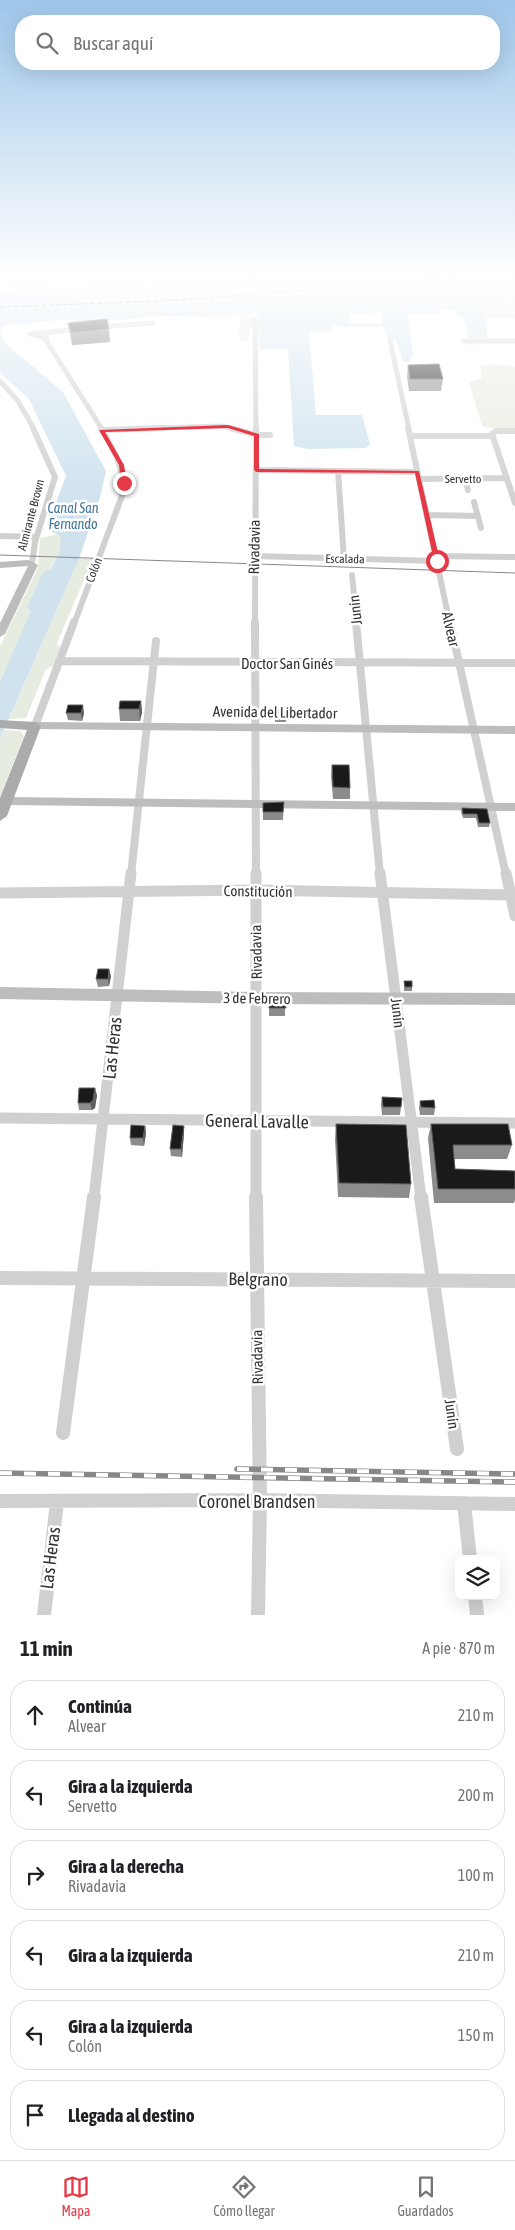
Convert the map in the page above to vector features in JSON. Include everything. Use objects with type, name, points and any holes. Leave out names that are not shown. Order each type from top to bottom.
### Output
[{"type":"main road","points":[[0,565],[32,563]]},
{"type":"main road","name":"Almirante Brown","points":[[0,634],[32,568],[32,563]]},
{"type":"main road","points":[[6,724],[35,726]]},
{"type":"main road","name":"Avenida del Libertador","points":[[35,726],[254,726],[515,730]]},
{"type":"main road","name":"Colón","points":[[0,816],[35,726]]},
{"type":"main road","points":[[6,801],[515,806]]},
{"type":"main road","name":"3 de Febrero","points":[[0,993],[256,998],[515,999]]},
{"type":"street","name":"Colón","points":[[35,726],[122,496],[124,483],[121,465],[92,410],[54,353]]},
{"type":"street","name":"Rivadavia","points":[[256,353],[257,435],[254,556],[256,662],[254,802],[256,1279],[260,1500],[258,1615]]},
{"type":"street","name":"Alvear","points":[[393,353],[459,663],[513,895],[515,916]]},
{"type":"street","name":"Almirante Brown","points":[[0,381],[10,389],[27,416],[55,477],[36,540],[32,563]]},
{"type":"street","points":[[0,391],[10,389]]},
{"type":"street","points":[[102,430],[222,426],[257,435],[270,435]]},
{"type":"street","points":[[410,436],[493,434],[515,431]]},
{"type":"street","points":[[493,434],[515,503]]},
{"type":"street","name":"Servetto","points":[[256,470],[338,471],[465,479],[507,478]]},
{"type":"street","points":[[338,471],[344,559]]},
{"type":"street","points":[[465,479],[468,490]]},
{"type":"street","points":[[474,502],[482,528]]},
{"type":"street","points":[[427,515],[478,516]]},
{"type":"street","points":[[0,536],[36,540]]},
{"type":"street","points":[[0,541],[36,540]]},
{"type":"street","name":"Escalada","points":[[254,556],[344,559],[515,557]]},
{"type":"street","name":"Junín","points":[[352,575],[382,894],[432,1281],[457,1449]]},
{"type":"street","name":"Las Heras","points":[[63,1433],[104,1119],[118,996],[127,891],[156,641]]},
{"type":"street","name":"Doctor San Ginés","points":[[58,661],[154,663],[515,663]]},
{"type":"street","name":"Constitución","points":[[0,893],[255,890],[382,894],[513,895]]},
{"type":"street","name":"General Lavalle","points":[[0,1118],[515,1123]]},
{"type":"street","name":"Belgrano","points":[[0,1278],[515,1281]]},
{"type":"street","name":"Coronel Brandsen","points":[[0,1500],[57,1502],[260,1500],[515,1504]]},
{"type":"street","name":"Las Heras","points":[[44,1615],[57,1502]]},
{"type":"street","points":[[464,1503],[470,1555]]},
{"type":"street","points":[[475,1600],[477,1615]]},
{"type":"shaded area","points":[[497,364],[515,367],[515,428],[488,428],[482,426],[469,382],[482,378],[480,365]]},
{"type":"shaded area","points":[[59,534],[62,538],[60,551],[47,573],[0,682],[0,646],[38,568],[40,538]]},
{"type":"shaded area","points":[[79,559],[93,559],[57,643],[60,648],[53,666],[46,669],[26,718],[9,719]]},
{"type":"shaded area","points":[[4,730],[20,731],[24,736],[0,797],[0,739]]},
{"type":"water","name":"Canal San Fernando","points":[[0,353],[17,353],[63,392],[106,471],[100,497],[79,559],[0,739],[0,682],[31,611],[27,608],[42,574],[51,568],[60,551],[61,536],[52,532],[47,526],[66,476],[29,399],[0,373]]},
{"type":"water","points":[[288,353],[311,353],[316,415],[362,415],[370,444],[366,448],[308,449],[294,446]]},
{"type":"water","points":[[400,353],[413,353],[413,357],[410,357],[411,362],[403,362]]},
{"type":"building","points":[[439,364],[443,379],[410,379],[408,365]]},
{"type":"building","points":[[120,701],[141,701],[139,709],[119,709]]},
{"type":"building","points":[[68,705],[83,705],[81,713],[66,713]]},
{"type":"building","points":[[275,710],[287,710],[287,714],[275,714]]},
{"type":"building","points":[[332,765],[349,765],[350,788],[333,787]]},
{"type":"building","points":[[284,802],[283,812],[263,812],[263,803]]},
{"type":"building","points":[[462,808],[487,809],[490,823],[479,823],[477,814],[463,814]]},
{"type":"building","points":[[98,969],[109,969],[108,979],[96,979]]},
{"type":"building","points":[[404,981],[412,981],[412,987],[405,987]]},
{"type":"building","points":[[285,1001],[286,1008],[269,1008],[269,1003]]},
{"type":"building","points":[[79,1088],[95,1088],[93,1100],[90,1103],[78,1103]]},
{"type":"building","points":[[382,1097],[402,1098],[401,1107],[383,1107]]},
{"type":"building","points":[[434,1100],[435,1108],[421,1107],[420,1101]]},
{"type":"building","points":[[336,1124],[406,1125],[411,1184],[339,1183]]},
{"type":"building","points":[[431,1124],[508,1124],[512,1145],[453,1145],[455,1169],[515,1171],[515,1189],[438,1189]]},
{"type":"building","points":[[131,1125],[145,1126],[143,1138],[130,1138]]},
{"type":"building","points":[[173,1125],[184,1126],[181,1149],[170,1149]]},
{"type":"tram line","points":[[0,555],[515,573]]},
{"type":"railway","points":[[237,1469],[515,1474]]},
{"type":"railway","points":[[0,1473],[515,1482]]},
{"type":"route","points":[[124,483],[121,465],[102,430],[222,426],[257,435],[256,470],[418,472],[437,561]]}]
